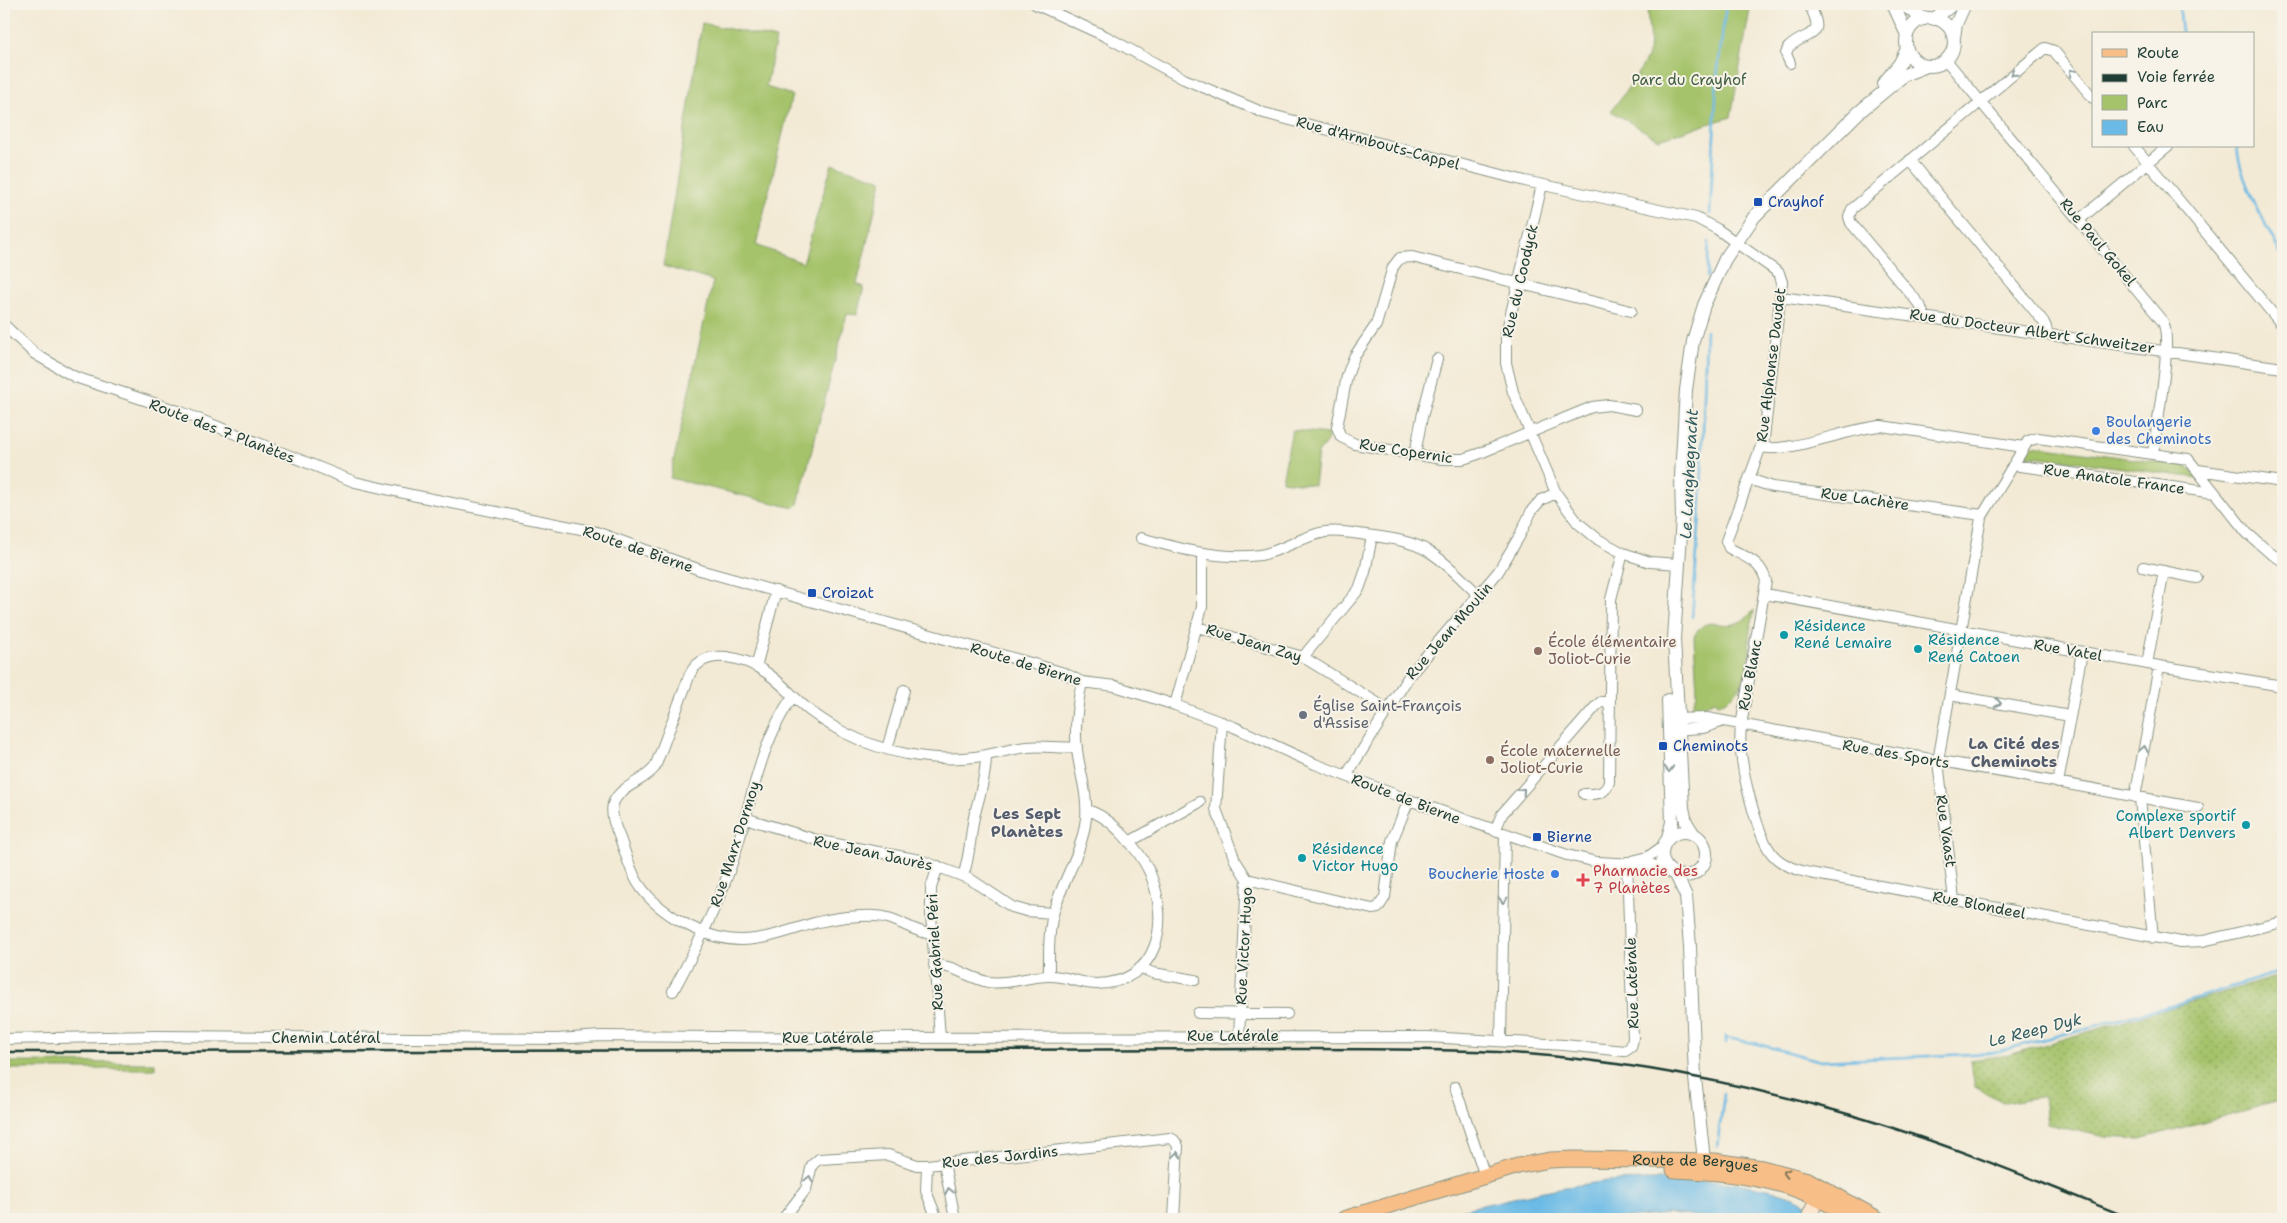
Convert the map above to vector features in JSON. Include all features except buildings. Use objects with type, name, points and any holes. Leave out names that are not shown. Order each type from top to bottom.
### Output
[{"type":"main road","name":"Route de Bergues","points":[[1344,1219],[1501,1171],[1558,1159],[1701,1166],[1735,1163],[1780,1171],[1804,1178],[1820,1205],[1858,1219]]},
{"type":"main road","name":"Route de Bergues","points":[[1820,1205],[1878,1219]]},
{"type":"street","name":"Rue d'Armbouts-Cappel","points":[[1035,4],[1105,36],[1184,79],[1264,113],[1542,185],[1696,218],[1735,242]]},
{"type":"street","points":[[1790,63],[1786,54],[1788,48],[1812,34],[1816,27],[1816,18],[1809,4]]},
{"type":"street","points":[[1701,1166],[1686,896],[1662,857],[1672,822],[1675,564],[1682,518],[1681,476],[1686,390],[1693,341],[1707,296],[1735,242],[1762,208],[1858,113],[1897,68],[1907,49],[1907,36],[1893,4]]},
{"type":"street","points":[[1902,4],[1929,19],[1948,26],[1954,37]]},
{"type":"street","points":[[1907,36],[1913,26],[1929,19],[1953,4]]},
{"type":"street","points":[[1858,113],[1904,75],[1927,66],[1938,65],[1946,60],[1952,51],[1956,24],[1965,4]]},
{"type":"street","points":[[1924,316],[1922,308],[1852,225],[1849,217],[1853,208],[2043,49],[2049,48],[2056,53],[2092,97]]},
{"type":"street","points":[[1907,49],[1915,60],[1927,66]]},
{"type":"street","name":"Rue Paul Gokel","points":[[1946,60],[2160,318],[2166,331],[2166,350],[2153,454]]},
{"type":"street","points":[[2136,148],[2283,326]]},
{"type":"street","points":[[2079,220],[2166,148]]},
{"type":"street","points":[[1910,160],[2043,321],[2047,334]]},
{"type":"street","name":"Rue du Coodyck","points":[[1542,185],[1506,334],[1506,356],[1510,381],[1556,493],[1569,513],[1598,540],[1623,553],[1650,562],[1675,564]]},
{"type":"street","name":"Rue Alphonse Daudet","points":[[1735,242],[1779,273],[1782,282],[1761,447],[1749,479]]},
{"type":"street","name":"Rue Copernic","points":[[1518,283],[1412,257],[1404,257],[1397,260],[1393,267],[1376,325],[1354,357],[1348,372],[1337,423],[1340,435],[1354,444],[1448,460],[1468,458],[1596,406],[1609,405],[1636,410]]},
{"type":"street","points":[[1518,283],[1631,311]]},
{"type":"street","name":"Rue du Docteur Albert Schweitzer","points":[[1780,297],[2283,368]]},
{"type":"street","name":"Route des 7 Planètes","points":[[4,326],[42,359],[82,380],[181,412],[354,482],[456,504]]},
{"type":"street","points":[[1415,454],[1422,417],[1437,359]]},
{"type":"street","name":"Rue Anatole France","points":[[1761,447],[1779,448],[1881,426],[2024,447],[2028,441],[2038,438],[2185,458],[2198,470],[2283,482]]},
{"type":"street","points":[[1982,515],[2024,447]]},
{"type":"street","name":"Rue Anatole France","points":[[2013,465],[2215,493]]},
{"type":"street","points":[[2198,470],[2253,539],[2276,558],[2283,561]]},
{"type":"street","name":"Rue Lachère","points":[[1749,479],[1773,487],[1982,515]]},
{"type":"street","name":"Rue Blanc","points":[[1749,479],[1726,543],[1729,548],[1747,556],[1758,565],[1765,578],[1765,594],[1741,726],[1742,766],[1763,840],[1779,861],[1804,872]]},
{"type":"street","name":"Rue Jean Moulin","points":[[1346,776],[1387,709],[1415,669],[1480,596],[1507,558],[1532,510],[1541,500],[1556,493]]},
{"type":"street","name":"Route de Bierne","points":[[456,504],[596,532],[678,563],[1064,673],[1082,682],[1115,686],[1222,722],[1346,776],[1409,800],[1575,858],[1614,864],[1656,865],[1672,872]]},
{"type":"street","name":"Rue Vaast","points":[[1954,900],[1938,761],[1982,515]]},
{"type":"street","points":[[1141,538],[1202,554],[1264,554],[1314,535],[1329,532],[1372,536],[1407,542],[1429,551],[1480,596]]},
{"type":"street","points":[[1303,657],[1359,590],[1365,572],[1372,536]]},
{"type":"street","points":[[1584,794],[1600,794],[1605,791],[1608,784],[1611,599],[1623,553]]},
{"type":"street","points":[[1175,705],[1197,627],[1203,597],[1200,570],[1202,554]]},
{"type":"street","points":[[2143,567],[2196,578]]},
{"type":"street","points":[[2147,664],[2164,571]]},
{"type":"street","points":[[756,667],[776,591]]},
{"type":"street","name":"Rue Vatel","points":[[1765,594],[2147,664],[2283,686]]},
{"type":"street","name":"Rue Jean Zay","points":[[1197,627],[1303,657],[1387,709]]},
{"type":"street","points":[[2058,783],[2082,652]]},
{"type":"street","points":[[932,934],[922,932],[892,918],[875,916],[819,922],[752,940],[729,939],[704,932],[674,918],[641,887],[633,873],[614,819],[613,805],[620,793],[648,774],[658,763],[690,674],[696,665],[704,659],[718,656],[756,667],[776,680],[792,696],[834,727],[861,740],[887,749],[929,757],[963,758],[1026,747],[1076,747]]},
{"type":"street","points":[[2154,938],[2137,797],[2159,666]]},
{"type":"street","points":[[1049,976],[1053,913],[1080,850],[1086,810],[1086,792],[1076,747],[1076,721],[1082,682]]},
{"type":"street","points":[[887,749],[904,690]]},
{"type":"street","points":[[1950,695],[2070,716]]},
{"type":"street","name":"Rue Marx Dormoy","points":[[674,991],[722,892],[746,818],[766,746],[792,696]]},
{"type":"street","points":[[1502,1040],[1500,832],[1502,814],[1596,706],[1601,702],[1610,700]]},
{"type":"street","name":"Rue Victor Hugo","points":[[1222,722],[1216,809],[1235,860],[1247,879],[1240,1036]]},
{"type":"street","name":"Rue des Sports","points":[[1673,724],[1703,728],[1720,722],[2198,808]]},
{"type":"street","points":[[1673,724],[1686,822],[1693,833],[1702,841],[1706,852],[1704,864],[1697,872],[1692,887],[1690,947]]},
{"type":"street","points":[[963,876],[967,865],[974,817],[984,779],[986,755]]},
{"type":"street","name":"Rue Victor Hugo","points":[[1247,879],[1369,908],[1378,908],[1385,897],[1392,841],[1409,800]]},
{"type":"street","points":[[1129,842],[1200,802]]},
{"type":"street","points":[[934,965],[946,966],[975,978],[996,982],[1049,976],[1100,984],[1125,978],[1140,968],[1150,956],[1158,938],[1160,913],[1150,874],[1129,842],[1104,818],[1086,810]]},
{"type":"street","name":"Rue Jean Jaurès","points":[[746,818],[811,839],[847,847],[906,856],[963,876],[1012,908],[1053,913]]},
{"type":"street","points":[[1665,842],[1680,832],[1693,833]]},
{"type":"street","name":"Route de Bierne","points":[[1627,863],[1648,857],[1665,842]]},
{"type":"street","name":"Rue Latérale","points":[[647,1037],[1428,1037],[1502,1040],[1622,1051],[1631,1047],[1633,1030],[1627,863]]},
{"type":"street","name":"Rue Gabriel Péri","points":[[938,866],[931,888],[932,934],[940,1038]]},
{"type":"street","points":[[1672,872],[1686,876],[1697,872]]},
{"type":"street","name":"Rue Blondeel","points":[[1804,872],[2186,943],[2283,922]]},
{"type":"street","points":[[1140,968],[1149,972],[1195,980]]},
{"type":"street","name":"Rue Victor Hugo","points":[[1198,1013],[1287,1014]]},
{"type":"street","name":"Chemin Latéral","points":[[4,1038],[161,1036],[557,1039],[594,1036],[647,1037]]},
{"type":"street","points":[[1455,1087],[1486,1176]]},
{"type":"street","name":"Rue des Jardins","points":[[783,1219],[806,1189],[812,1165],[819,1159],[888,1155],[917,1165],[927,1165],[1171,1138],[1176,1141],[1178,1147],[1174,1219]]},
{"type":"street","points":[[944,1163],[955,1219]]},
{"type":"street","points":[[927,1165],[926,1191],[937,1219]]},
{"type":"green space","name":"Parc du Crayhof","points":[[1649,4],[1751,4],[1731,117],[1658,139],[1611,111],[1633,81],[1647,57],[1650,45]]},
{"type":"green space","points":[[702,23],[776,39],[766,87],[792,95],[756,245],[803,263],[832,164],[882,180],[857,284],[864,287],[857,315],[847,314],[798,504],[794,508],[670,478],[713,281],[663,266]]},
{"type":"green space","points":[[1292,430],[1328,434],[1327,442],[1318,453],[1314,485],[1282,481]]},
{"type":"green space","points":[[2032,445],[2186,466],[2198,478],[2026,455]]},
{"type":"green space","points":[[1754,610],[1749,638],[1748,667],[1743,682],[1733,695],[1718,704],[1715,701],[1697,708],[1691,708],[1697,694],[1694,636],[1698,630],[1707,624],[1734,624],[1745,619]]},
{"type":"green space","points":[[2283,975],[2283,1100],[2140,1139],[2105,1137],[2047,1124],[2044,1096],[2005,1103],[1975,1087],[1970,1060],[2009,1055]]},
{"type":"green space","points":[[4,1062],[155,1063],[155,1069],[4,1069]]},
{"type":"water","points":[[1656,1180],[1728,1183],[1764,1188],[1803,1201],[1836,1219],[1733,1219],[1668,1214],[1618,1219],[1421,1219],[1553,1189],[1607,1181]]},
{"type":"waterway","name":"Le Langhegracht","points":[[1710,214],[1717,77],[1726,4]]},
{"type":"waterway","points":[[2179,4],[2182,32]]},
{"type":"waterway","points":[[2237,148],[2248,189],[2283,259]]},
{"type":"waterway","name":"Le Langhegracht","points":[[1707,277],[1709,242]]},
{"type":"waterway","name":"Le Langhegracht","points":[[1692,617],[1701,501],[1706,331]]},
{"type":"waterway","name":"Le Reep Dyk","points":[[1726,1038],[1754,1043],[1821,1061],[1992,1053],[2174,1005],[2283,971]]},
{"type":"waterway","name":"Le Langhegracht","points":[[1726,1036],[1726,1043]]},
{"type":"waterway","name":"Le Langhegracht","points":[[1717,1147],[1724,1094]]},
{"type":"railway","points":[[4,1052],[1358,1049],[1475,1051],[1541,1055],[1669,1073],[1754,1090],[1837,1111],[1949,1147],[2132,1219]]},
{"type":"place","name":"Crayhof","points":[[1758,202]]},
{"type":"place","name":"Boulangerie des Cheminots","points":[[2096,431]]},
{"type":"place","name":"Croizat","points":[[812,593]]},
{"type":"place","name":"Résidence René Lemaire","points":[[1784,635]]},
{"type":"place","name":"Résidence René Catoen","points":[[1918,649]]},
{"type":"place","name":"École élémentaire Joliot-Curie","points":[[1538,651]]},
{"type":"place","name":"Église Saint-François d'Assise","points":[[1303,715]]},
{"type":"place","name":"Cheminots","points":[[1663,746]]},
{"type":"place","name":"École maternelle Joliot-Curie","points":[[1490,760]]},
{"type":"place","name":"Complexe sportif Albert Denvers","points":[[2246,825]]},
{"type":"place","name":"Bierne","points":[[1537,837]]},
{"type":"place","name":"Résidence Victor Hugo","points":[[1302,858]]},
{"type":"place","name":"Boucherie Hoste","points":[[1555,874]]},
{"type":"place","name":"Pharmacie des 7 Planètes","points":[[1583,880]]},
{"type":"district","name":"La Cité des Cheminots","points":[[2014,752]]},
{"type":"district","name":"Les Sept Planètes","points":[[1027,822]]}]
